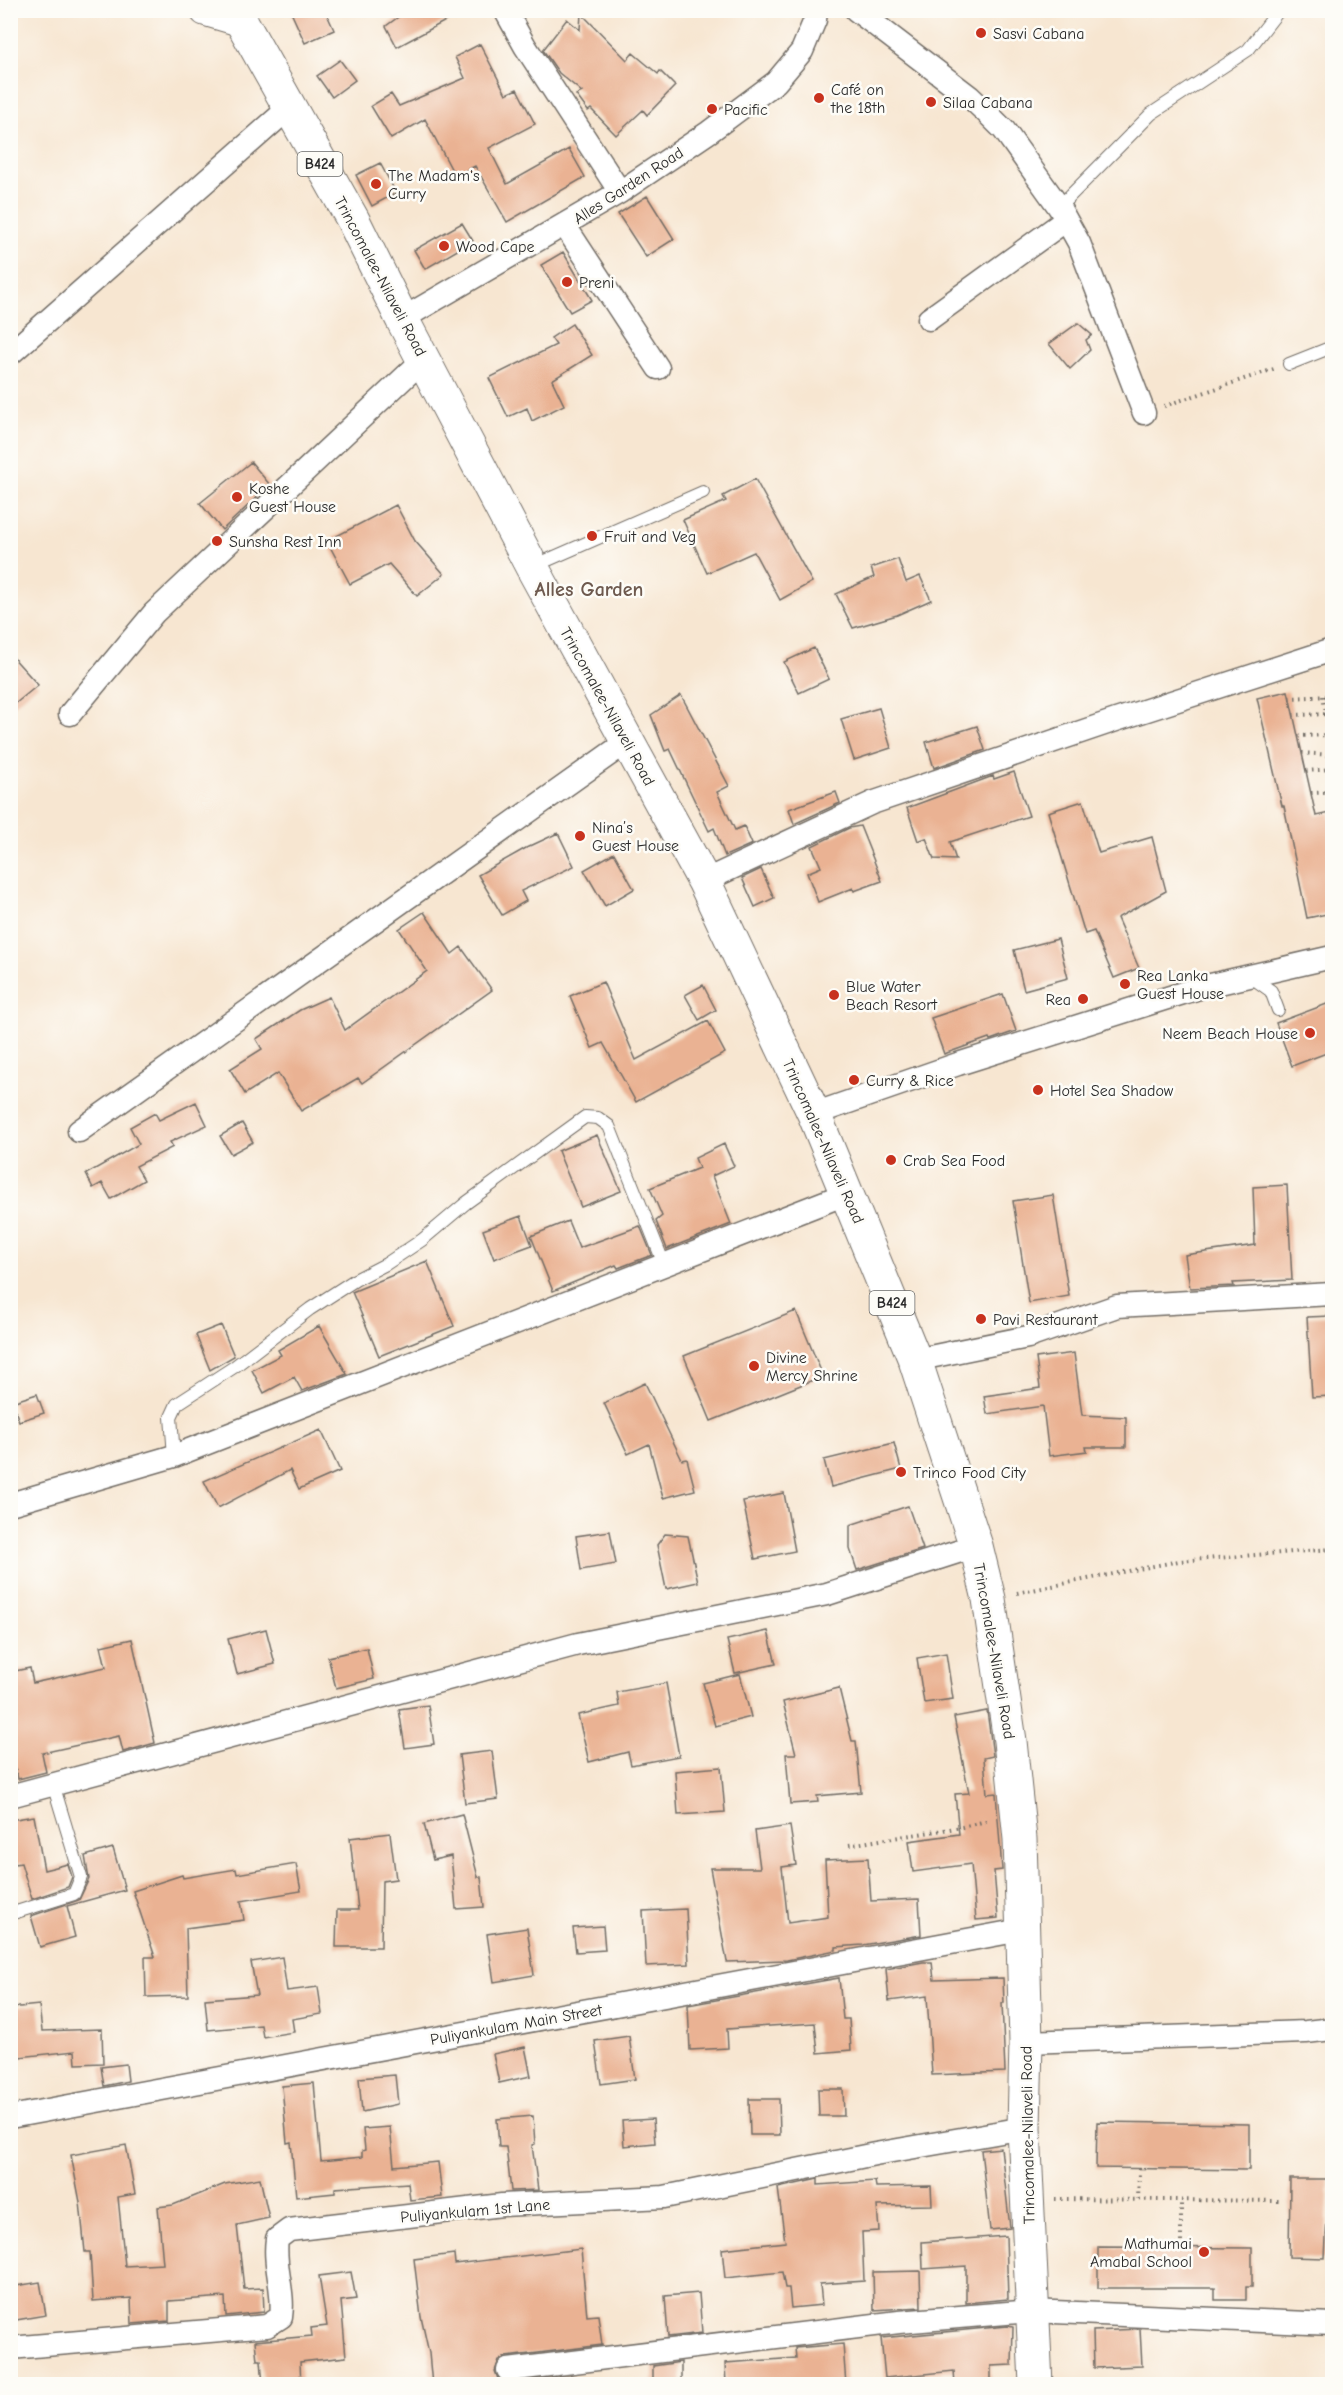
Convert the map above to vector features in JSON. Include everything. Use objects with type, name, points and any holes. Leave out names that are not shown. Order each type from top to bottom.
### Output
[{"type":"main road","name":"Trincomalee-Nilaveli Road","points":[[237,15],[353,220],[402,320],[532,567],[704,881],[814,1114],[915,1360],[976,1546],[990,1599],[1010,1741],[1017,1814],[1026,2042],[1024,2128],[1036,2385]]},
{"type":"street","points":[[207,10],[237,15]]},
{"type":"street","points":[[505,10],[525,46],[620,192]]},
{"type":"street","name":"Alles Garden Road","points":[[402,320],[620,192],[709,132],[776,82],[802,51],[815,20],[816,10]]},
{"type":"street","points":[[855,10],[970,98],[1004,130],[1063,213],[1079,243],[1144,413]]},
{"type":"street","points":[[10,354],[289,108]]},
{"type":"street","points":[[929,319],[1063,213]]},
{"type":"street","points":[[565,226],[658,368]]},
{"type":"street","points":[[70,714],[154,613],[424,359]]},
{"type":"street","points":[[704,881],[872,803],[1332,650]]},
{"type":"street","points":[[79,1131],[628,741]]},
{"type":"street","points":[[814,1114],[958,1064],[1202,987],[1332,957]]},
{"type":"street","points":[[12,1499],[174,1456],[848,1193]]},
{"type":"street","points":[[915,1360],[1028,1337],[1117,1306],[1332,1294]]},
{"type":"street","points":[[10,1796],[578,1644],[827,1594],[976,1546]]},
{"type":"street","name":"Puliyankulam Main Street","points":[[10,2117],[1021,1930]]},
{"type":"street","points":[[1026,2042],[1306,2032],[1332,2029]]},
{"type":"street","name":"Puliyankulam 1st Lane","points":[[10,2348],[267,2326],[281,2317],[283,2303],[275,2255],[277,2239],[289,2230],[502,2205],[664,2197],[875,2154],[1024,2128]]},
{"type":"street","points":[[508,2370],[899,2322],[1031,2311],[1332,2324]]},
{"type":"lane","points":[[1063,213],[1151,114],[1248,50],[1279,10]]},
{"type":"lane","points":[[1288,364],[1332,347]]},
{"type":"lane","points":[[532,567],[703,492]]},
{"type":"lane","points":[[1249,976],[1271,991],[1278,1010]]},
{"type":"lane","points":[[174,1456],[171,1417],[177,1404],[234,1367],[310,1309],[355,1280],[386,1264],[422,1239],[466,1203],[585,1117],[598,1118],[609,1126],[664,1264]]},
{"type":"lane","points":[[10,1914],[74,1894],[81,1877],[53,1784]]},
{"type":"path","points":[[1144,413],[1288,364]]},
{"type":"path","points":[[1323,696],[1332,748]]},
{"type":"path","points":[[1289,698],[1332,696]]},
{"type":"path","points":[[1293,715],[1332,714]]},
{"type":"path","points":[[1298,736],[1331,735]]},
{"type":"path","points":[[1302,753],[1332,755]]},
{"type":"path","points":[[1306,771],[1332,769]]},
{"type":"path","points":[[1311,793],[1332,792]]},
{"type":"path","points":[[990,1599],[1179,1561],[1332,1550]]},
{"type":"path","points":[[849,1845],[962,1827],[1017,1814]]},
{"type":"path","points":[[1138,2200],[1139,2173]]},
{"type":"path","points":[[1027,2198],[1281,2201]]},
{"type":"path","points":[[1180,2242],[1181,2200]]},
{"type":"building","points":[[290,10],[325,10],[334,30],[305,43]]},
{"type":"building","points":[[408,10],[466,10],[397,47],[386,26]]},
{"type":"building","points":[[581,13],[627,60],[633,53],[658,74],[660,71],[675,86],[647,115],[643,110],[616,135],[591,109],[588,111],[576,95],[582,92],[559,73],[543,50],[567,19],[580,30]]},
{"type":"building","points":[[480,44],[506,94],[517,89],[535,124],[489,148],[507,184],[569,149],[585,177],[507,222],[475,166],[455,176],[425,119],[391,139],[371,106],[391,94],[399,106],[465,78],[455,57]]},
{"type":"building","points":[[340,60],[355,80],[332,97],[317,76]]},
{"type":"building","name":"The Madam's Curry","points":[[380,163],[396,193],[372,206],[356,175]]},
{"type":"building","points":[[647,196],[674,239],[646,257],[618,214]]},
{"type":"building","name":"Wood Cape","points":[[462,223],[473,241],[425,269],[414,250]]},
{"type":"building","name":"Preni","points":[[563,252],[592,300],[570,312],[541,265]]},
{"type":"building","points":[[1078,323],[1092,335],[1086,340],[1090,350],[1070,369],[1049,344]]},
{"type":"building","points":[[572,324],[592,355],[552,380],[564,405],[532,421],[527,408],[508,417],[489,378],[556,345],[551,338]]},
{"type":"building","name":"Koshe Guest House","points":[[251,462],[270,485],[222,530],[200,503]]},
{"type":"building","points":[[755,479],[812,582],[780,600],[754,552],[707,573],[683,520],[726,501],[723,496]]},
{"type":"building","points":[[396,505],[415,541],[444,574],[417,596],[389,564],[350,584],[327,541]]},
{"type":"building","points":[[898,559],[906,582],[920,576],[931,600],[897,615],[853,628],[836,594],[874,577],[871,568]]},
{"type":"building","points":[[814,648],[829,679],[799,693],[784,662]]},
{"type":"building","points":[[10,654],[38,685],[10,708]]},
{"type":"building","points":[[1288,691],[1316,816],[1330,813],[1332,825],[1332,913],[1307,918],[1284,806],[1282,806],[1257,698]]},
{"type":"building","points":[[681,695],[729,786],[717,792],[735,830],[744,826],[752,844],[725,856],[714,828],[709,831],[670,749],[665,751],[651,715]]},
{"type":"building","points":[[879,708],[891,748],[854,760],[841,719]]},
{"type":"building","points":[[977,726],[985,750],[934,768],[926,742]]},
{"type":"building","points":[[1014,772],[1029,816],[950,842],[956,860],[934,859],[926,838],[918,841],[907,808],[993,776],[994,779]]},
{"type":"building","points":[[836,792],[840,803],[794,824],[789,809]]},
{"type":"building","points":[[1083,801],[1099,853],[1152,837],[1166,891],[1117,918],[1139,968],[1114,978],[1094,931],[1085,934],[1048,812]]},
{"type":"building","points":[[860,826],[882,881],[854,891],[853,888],[818,902],[807,873],[821,867],[812,846],[849,828]]},
{"type":"building","points":[[558,833],[574,866],[521,891],[526,901],[502,915],[478,875]]},
{"type":"building","points":[[614,853],[634,889],[605,906],[584,870]]},
{"type":"building","points":[[761,869],[774,898],[755,907],[742,878]]},
{"type":"building","points":[[424,912],[452,954],[461,947],[492,990],[362,1083],[358,1078],[301,1111],[278,1073],[245,1094],[230,1069],[262,1049],[256,1039],[300,1010],[329,997],[345,1030],[427,971],[399,929]]},
{"type":"building","points":[[1058,939],[1068,978],[1024,990],[1014,950]]},
{"type":"building","points":[[603,982],[636,1060],[708,1021],[725,1053],[636,1102],[603,1043],[592,1048],[570,996]]},
{"type":"building","points":[[703,985],[716,1010],[699,1020],[685,995]]},
{"type":"building","points":[[1003,994],[1016,1031],[944,1054],[931,1018]]},
{"type":"building","points":[[1332,1002],[1332,1051],[1292,1066],[1276,1023]]},
{"type":"building","points":[[196,1102],[207,1125],[170,1142],[173,1147],[136,1166],[144,1180],[111,1199],[102,1183],[93,1188],[86,1174],[139,1144],[130,1127],[155,1113],[159,1120]]},
{"type":"building","points":[[242,1123],[253,1142],[231,1154],[220,1136]]},
{"type":"building","points":[[597,1135],[621,1191],[581,1207],[558,1151]]},
{"type":"building","points":[[724,1144],[734,1166],[712,1176],[731,1224],[667,1249],[656,1221],[662,1216],[650,1188],[699,1168],[695,1158]]},
{"type":"building","points":[[1287,1185],[1292,1280],[1190,1288],[1185,1255],[1255,1245],[1253,1187]]},
{"type":"building","points":[[1053,1195],[1069,1296],[1029,1303],[1013,1201]]},
{"type":"building","points":[[521,1216],[532,1245],[494,1259],[483,1230]]},
{"type":"building","points":[[568,1221],[579,1248],[640,1226],[652,1255],[618,1268],[616,1265],[553,1291],[531,1236]]},
{"type":"building","points":[[427,1261],[454,1326],[379,1356],[352,1292]]},
{"type":"building","name":"Divine Mercy Shrine","points":[[796,1311],[823,1376],[711,1421],[684,1356]]},
{"type":"building","points":[[1332,1316],[1332,1396],[1312,1397],[1307,1317]]},
{"type":"building","points":[[221,1325],[234,1356],[210,1370],[196,1335]]},
{"type":"building","points":[[319,1326],[347,1374],[302,1391],[294,1377],[264,1393],[252,1370],[281,1355],[278,1350]]},
{"type":"building","points":[[1074,1353],[1082,1415],[1126,1417],[1126,1447],[1086,1447],[1087,1451],[1049,1456],[1043,1406],[987,1414],[984,1396],[1040,1388],[1036,1358]]},
{"type":"building","points":[[645,1383],[682,1460],[687,1459],[695,1490],[663,1498],[649,1444],[628,1454],[604,1403]]},
{"type":"building","points":[[37,1394],[44,1413],[19,1421],[12,1402]]},
{"type":"building","points":[[321,1430],[340,1471],[299,1489],[290,1470],[218,1508],[204,1481]]},
{"type":"building","points":[[894,1443],[901,1469],[831,1487],[824,1460]]},
{"type":"building","points":[[784,1493],[795,1551],[755,1559],[743,1501]]},
{"type":"building","points":[[908,1506],[923,1549],[857,1570],[850,1549],[850,1525]]},
{"type":"building","points":[[610,1531],[616,1564],[581,1570],[576,1536]]},
{"type":"building","points":[[665,1534],[688,1536],[698,1582],[666,1589],[657,1545]]},
{"type":"building","points":[[266,1629],[275,1664],[237,1674],[228,1639]]},
{"type":"building","points":[[768,1631],[776,1664],[735,1673],[727,1640]]},
{"type":"building","points":[[132,1639],[155,1743],[123,1752],[119,1736],[42,1753],[46,1772],[18,1779],[10,1744],[10,1672],[30,1668],[33,1683],[106,1667],[101,1646]]},
{"type":"building","points":[[367,1648],[374,1679],[336,1688],[328,1657]]},
{"type":"building","points":[[946,1653],[953,1699],[924,1703],[917,1658]]},
{"type":"building","points":[[740,1674],[751,1717],[715,1726],[703,1683]]},
{"type":"building","points":[[666,1683],[679,1756],[631,1765],[628,1752],[589,1762],[578,1715],[619,1706],[617,1692]]},
{"type":"building","points":[[839,1688],[852,1741],[856,1741],[861,1792],[817,1796],[818,1802],[790,1804],[786,1754],[796,1754],[783,1702]]},
{"type":"building","points":[[428,1705],[434,1744],[405,1748],[399,1709]]},
{"type":"building","points":[[987,1711],[993,1756],[984,1758],[987,1794],[996,1793],[1002,1870],[994,1871],[998,1918],[976,1920],[971,1864],[913,1872],[909,1841],[959,1834],[955,1794],[969,1793],[954,1717]]},
{"type":"building","points":[[492,1751],[498,1799],[465,1803],[459,1755]]},
{"type":"building","points":[[721,1767],[725,1812],[678,1815],[675,1771]]},
{"type":"building","points":[[462,1814],[478,1877],[481,1877],[484,1907],[456,1909],[451,1856],[433,1860],[424,1824]]},
{"type":"building","points":[[34,1816],[44,1870],[68,1864],[72,1877],[68,1887],[32,1899],[21,1863],[15,1864],[10,1840],[10,1820]]},
{"type":"building","points":[[790,1826],[796,1865],[782,1867],[788,1923],[828,1917],[825,1860],[868,1858],[871,1901],[919,1899],[921,1935],[836,1947],[836,1950],[787,1960],[727,1962],[710,1868],[760,1868],[755,1831]]},
{"type":"building","points":[[390,1833],[396,1879],[382,1881],[381,1947],[336,1947],[337,1910],[358,1910],[350,1838]]},
{"type":"building","points":[[113,1848],[125,1890],[67,1906],[75,1937],[40,1947],[31,1916],[79,1900],[89,1879],[85,1856]]},
{"type":"building","points":[[296,1864],[301,1891],[241,1901],[244,1920],[186,1928],[188,1996],[146,1997],[145,1957],[155,1957],[133,1891],[182,1875],[183,1878],[236,1869],[237,1874]]},
{"type":"building","points":[[686,1909],[689,1964],[646,1966],[643,1911]]},
{"type":"building","points":[[603,1926],[605,1950],[576,1952],[573,1928]]},
{"type":"building","points":[[527,1928],[534,1975],[494,1982],[487,1934]]},
{"type":"building","points":[[282,1957],[287,1991],[318,1987],[322,2014],[292,2019],[294,2032],[263,2037],[261,2025],[208,2030],[205,1999],[257,1995],[251,1962]]},
{"type":"building","points":[[932,1962],[934,1980],[1003,1978],[1005,2072],[932,2075],[927,1996],[889,2001],[886,1969]]},
{"type":"building","points":[[839,1978],[843,2019],[849,2019],[851,2050],[818,2053],[815,2023],[727,2029],[728,2048],[690,2050],[688,2005]]},
{"type":"building","points":[[39,2005],[42,2031],[102,2029],[103,2063],[76,2064],[75,2051],[10,2058],[10,2008]]},
{"type":"building","points":[[629,2036],[635,2079],[601,2084],[595,2041]]},
{"type":"building","points":[[525,2047],[531,2076],[499,2083],[493,2054]]},
{"type":"building","points":[[126,2064],[128,2081],[104,2086],[101,2067]]},
{"type":"building","points":[[395,2075],[398,2104],[362,2112],[359,2078]]},
{"type":"building","points":[[314,2083],[321,2161],[362,2157],[362,2151],[365,2150],[363,2129],[390,2127],[394,2166],[438,2162],[442,2197],[410,2200],[408,2183],[335,2188],[335,2193],[296,2197],[291,2142],[287,2143],[282,2086]]},
{"type":"building","points":[[818,2089],[843,2089],[844,2116],[819,2116]]},
{"type":"building","points":[[749,2099],[779,2099],[780,2135],[750,2135]]},
{"type":"building","points":[[533,2116],[535,2144],[532,2145],[538,2190],[511,2191],[506,2147],[499,2147],[497,2119]]},
{"type":"building","points":[[653,2119],[655,2143],[624,2146],[622,2121]]},
{"type":"building","points":[[1097,2122],[1249,2124],[1249,2170],[1096,2168]]},
{"type":"building","points":[[126,2145],[135,2194],[118,2197],[125,2266],[163,2264],[158,2207],[173,2205],[225,2184],[260,2178],[269,2218],[237,2225],[244,2289],[263,2288],[264,2312],[226,2316],[225,2297],[169,2301],[169,2321],[132,2324],[131,2298],[93,2301],[90,2252],[85,2252],[80,2202],[71,2155]]},
{"type":"building","points":[[1001,2148],[1010,2228],[990,2230],[981,2150]]},
{"type":"building","points":[[818,2179],[818,2185],[875,2181],[876,2187],[931,2186],[932,2205],[877,2206],[879,2231],[862,2232],[864,2281],[820,2284],[822,2305],[791,2308],[789,2288],[785,2288],[782,2272],[725,2278],[722,2249],[785,2242],[778,2188]]},
{"type":"building","points":[[1290,2179],[1329,2179],[1325,2258],[1289,2257]]},
{"type":"building","points":[[1006,2236],[1008,2299],[966,2303],[966,2266],[923,2269],[922,2242]]},
{"type":"building","points":[[1098,2247],[1252,2248],[1252,2287],[1246,2287],[1246,2300],[1215,2300],[1215,2288],[1098,2288]]},
{"type":"building","points":[[581,2249],[587,2316],[598,2315],[602,2345],[506,2357],[499,2360],[495,2371],[498,2379],[503,2383],[572,2376],[573,2385],[432,2385],[414,2259],[454,2254],[455,2264]]},
{"type":"building","points":[[920,2271],[921,2307],[874,2310],[873,2272]]},
{"type":"building","points":[[351,2272],[356,2299],[341,2301],[346,2357],[300,2362],[301,2385],[263,2385],[261,2360],[257,2360],[255,2341],[312,2336],[311,2328],[327,2326],[319,2276]]},
{"type":"building","points":[[40,2282],[46,2315],[10,2321],[10,2287]]},
{"type":"building","points":[[699,2293],[702,2333],[668,2337],[665,2296]]},
{"type":"building","points":[[1013,2327],[1012,2365],[991,2366],[991,2385],[955,2385],[954,2371],[885,2378],[881,2338]]},
{"type":"building","points":[[1140,2329],[1142,2366],[1094,2368],[1093,2331]]},
{"type":"building","points":[[843,2344],[846,2385],[726,2385],[725,2363],[796,2358],[795,2348]]},
{"type":"building","points":[[681,2362],[681,2385],[653,2385],[653,2366]]},
{"type":"place","name":"Sasvi Cabana","points":[[981,33]]},
{"type":"place","name":"Café on the 18th","points":[[819,98]]},
{"type":"place","name":"Silaa Cabana","points":[[931,102]]},
{"type":"place","name":"Pacific","points":[[712,109]]},
{"type":"place","name":"The Madam's Curry","points":[[376,184]]},
{"type":"place","name":"Wood Cape","points":[[444,246]]},
{"type":"place","name":"Preni","points":[[567,282]]},
{"type":"place","name":"Koshe Guest House","points":[[237,497]]},
{"type":"place","name":"Fruit and Veg","points":[[592,536]]},
{"type":"place","name":"Sunsha Rest Inn","points":[[217,541]]},
{"type":"place","name":"Nina’s Guest House","points":[[580,836]]},
{"type":"place","name":"Rea Lanka Guest House","points":[[1125,984]]},
{"type":"place","name":"Blue Water Beach Resort","points":[[834,995]]},
{"type":"place","name":"Rea","points":[[1083,999]]},
{"type":"place","name":"Neem Beach House","points":[[1310,1033]]},
{"type":"place","name":"Curry & Rice","points":[[854,1080]]},
{"type":"place","name":"Hotel Sea Shadow","points":[[1038,1090]]},
{"type":"place","name":"Crab Sea Food","points":[[891,1160]]},
{"type":"place","name":"Pavi Restaurant","points":[[981,1319]]},
{"type":"place","name":"Divine Mercy Shrine","points":[[754,1366]]},
{"type":"place","name":"Trinco Food City","points":[[901,1472]]},
{"type":"place","name":"Mathumai Amabal School","points":[[1204,2252]]},
{"type":"district","name":"Alles Garden","points":[[589,589]]}]
